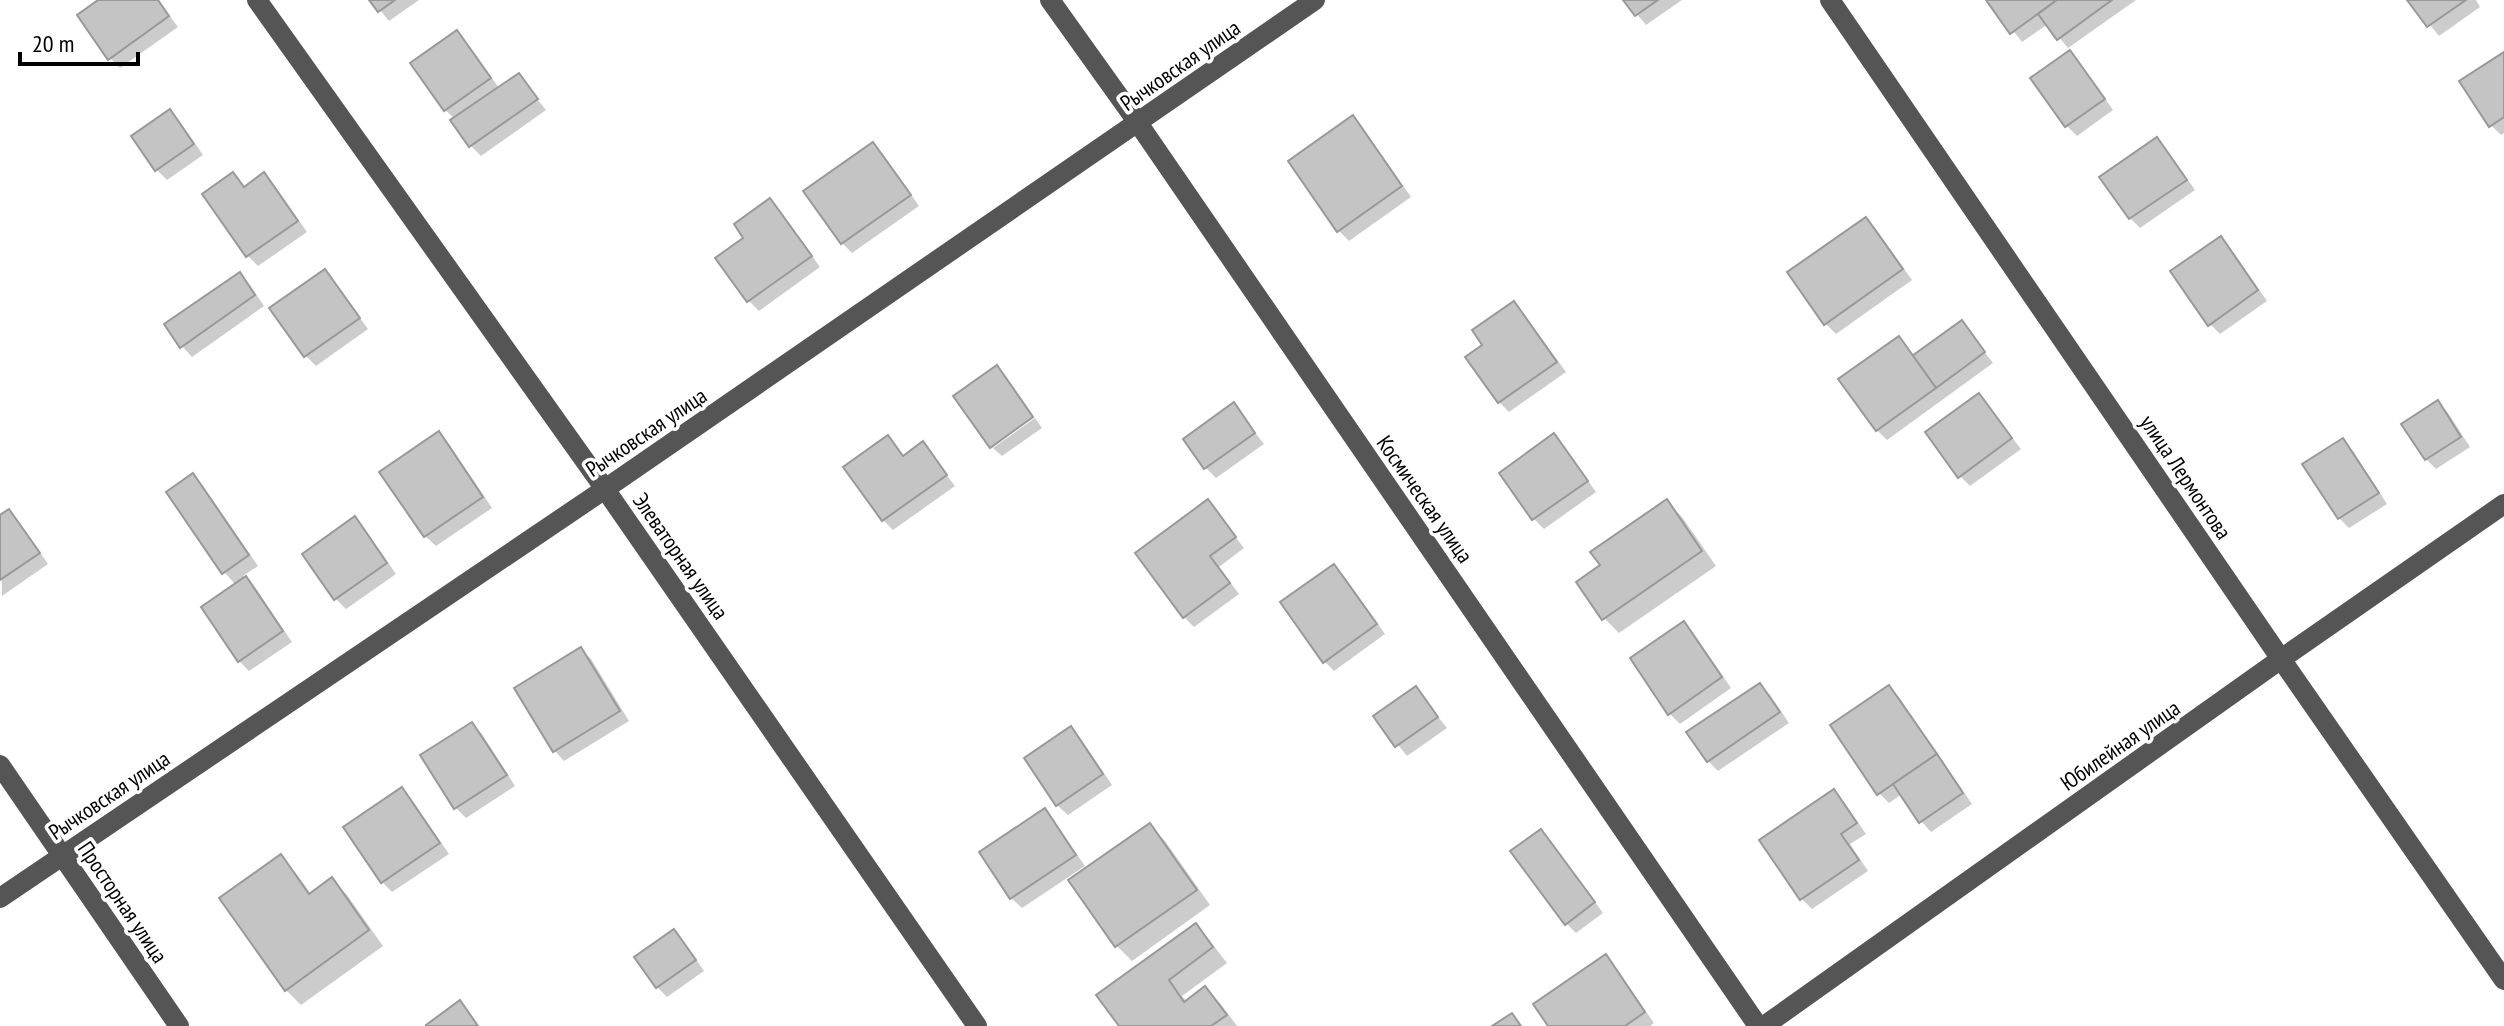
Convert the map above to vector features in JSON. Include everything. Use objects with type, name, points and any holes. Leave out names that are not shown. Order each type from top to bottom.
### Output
[{"type":"street","name":"Элеваторная улица","points":[[257,0],[605,489],[977,1026]]},
{"type":"street","name":"Космическая улица","points":[[1050,0],[1761,1026]]},
{"type":"street","name":"Рычковская улица","points":[[0,898],[605,489],[1315,0]]},
{"type":"street","name":"улица Лермонтова","points":[[1830,0],[2504,980]]},
{"type":"street","name":"Юбилейная улица","points":[[1761,1026],[2504,504]]},
{"type":"street","name":"Просторная улица","points":[[0,765],[179,1026]]},
{"type":"building","points":[[98,0],[158,0],[169,16],[108,60],[77,15]]},
{"type":"building","points":[[369,0],[395,0],[378,12]]},
{"type":"building","points":[[1623,0],[1658,0],[1635,16]]},
{"type":"building","points":[[1986,0],[2057,0],[2010,34]]},
{"type":"building","points":[[2057,0],[2112,0],[2057,40],[2038,14]]},
{"type":"building","points":[[2407,0],[2466,0],[2427,27]]},
{"type":"building","points":[[457,30],[491,78],[444,111],[410,63]]},
{"type":"building","points":[[2070,50],[2105,99],[2065,127],[2030,78]]},
{"type":"building","points":[[2504,52],[2504,117],[2489,127],[2459,81]]},
{"type":"building","points":[[519,73],[538,99],[469,147],[450,120]]},
{"type":"building","points":[[170,109],[194,144],[155,171],[131,136]]},
{"type":"building","points":[[1353,115],[1402,186],[1337,232],[1288,161]]},
{"type":"building","points":[[2157,137],[2187,180],[2129,219],[2099,177]]},
{"type":"building","points":[[873,142],[911,195],[841,244],[803,191]]},
{"type":"building","points":[[233,172],[244,187],[264,172],[298,221],[246,257],[202,194]]},
{"type":"building","points":[[770,198],[812,256],[747,302],[715,258],[743,238],[734,224]]},
{"type":"building","points":[[1866,217],[1903,269],[1824,325],[1787,272]]},
{"type":"building","points":[[2221,236],[2258,290],[2208,326],[2170,271]]},
{"type":"building","points":[[325,269],[360,318],[304,357],[269,308]]},
{"type":"building","points":[[240,272],[255,295],[180,348],[164,324]]},
{"type":"building","points":[[1514,301],[1557,362],[1498,403],[1465,357],[1482,345],[1472,330]]},
{"type":"building","points":[[1962,320],[1985,352],[1936,388],[1912,356]]},
{"type":"building","points":[[1899,336],[1936,388],[1876,431],[1838,379]]},
{"type":"building","points":[[997,365],[1033,417],[990,448],[953,396]]},
{"type":"building","points":[[1979,393],[2012,438],[1958,478],[1925,432]]},
{"type":"building","points":[[2438,400],[2461,437],[2425,460],[2401,424]]},
{"type":"building","points":[[1234,402],[1255,433],[1204,469],[1183,439]]},
{"type":"building","points":[[439,431],[483,497],[424,537],[379,472]]},
{"type":"building","points":[[1554,433],[1588,481],[1532,520],[1499,473]]},
{"type":"building","points":[[888,435],[903,456],[923,441],[947,475],[882,521],[843,467]]},
{"type":"building","points":[[2343,438],[2379,493],[2338,519],[2302,464]]},
{"type":"building","points":[[193,473],[249,555],[222,574],[166,492]]},
{"type":"building","points":[[1208,499],[1236,537],[1210,556],[1230,583],[1183,618],[1135,553]]},
{"type":"building","points":[[1667,499],[1702,551],[1602,620],[1576,582],[1600,565],[1590,552]]},
{"type":"building","points":[[9,509],[40,553],[0,580],[0,515]]},
{"type":"building","points":[[355,516],[387,563],[334,600],[302,554]]},
{"type":"building","points":[[1334,564],[1377,624],[1323,663],[1280,602]]},
{"type":"building","points":[[246,576],[283,631],[238,662],[201,607]]},
{"type":"building","points":[[1684,621],[1722,677],[1668,715],[1630,658]]},
{"type":"building","points":[[581,647],[620,711],[553,752],[514,688]]},
{"type":"building","points":[[1760,683],[1780,712],[1707,762],[1686,732]]},
{"type":"building","points":[[1889,685],[1937,754],[1877,795],[1830,725]]},
{"type":"building","points":[[1416,686],[1438,717],[1395,747],[1373,716]]},
{"type":"building","points":[[472,722],[507,775],[454,809],[420,755]]},
{"type":"building","points":[[1071,726],[1103,774],[1056,806],[1024,758]]},
{"type":"building","points":[[1937,754],[1963,793],[1919,823],[1893,784]]},
{"type":"building","points":[[402,787],[440,843],[381,883],[343,827]]},
{"type":"building","points":[[1834,789],[1857,823],[1841,834],[1859,860],[1800,900],[1759,840]]},
{"type":"building","points":[[1045,808],[1076,855],[1010,899],[979,852]]},
{"type":"building","points":[[1150,823],[1197,890],[1115,947],[1068,880]]},
{"type":"building","points":[[1541,829],[1595,902],[1565,925],[1510,851]]},
{"type":"building","points":[[281,854],[309,894],[332,877],[369,930],[285,991],[219,898]]},
{"type":"building","points":[[1196,923],[1213,947],[1169,980],[1184,1002],[1205,986],[1227,1015],[1211,1026],[1119,1026],[1096,995]]},
{"type":"building","points":[[674,929],[696,960],[656,988],[634,957]]},
{"type":"building","points":[[1606,954],[1645,1012],[1625,1026],[1548,1026],[1533,1004]]},
{"type":"building","points":[[460,1000],[478,1026],[426,1026],[426,1025]]},
{"type":"building","points":[[1512,1013],[1521,1026],[1492,1026]]}]
